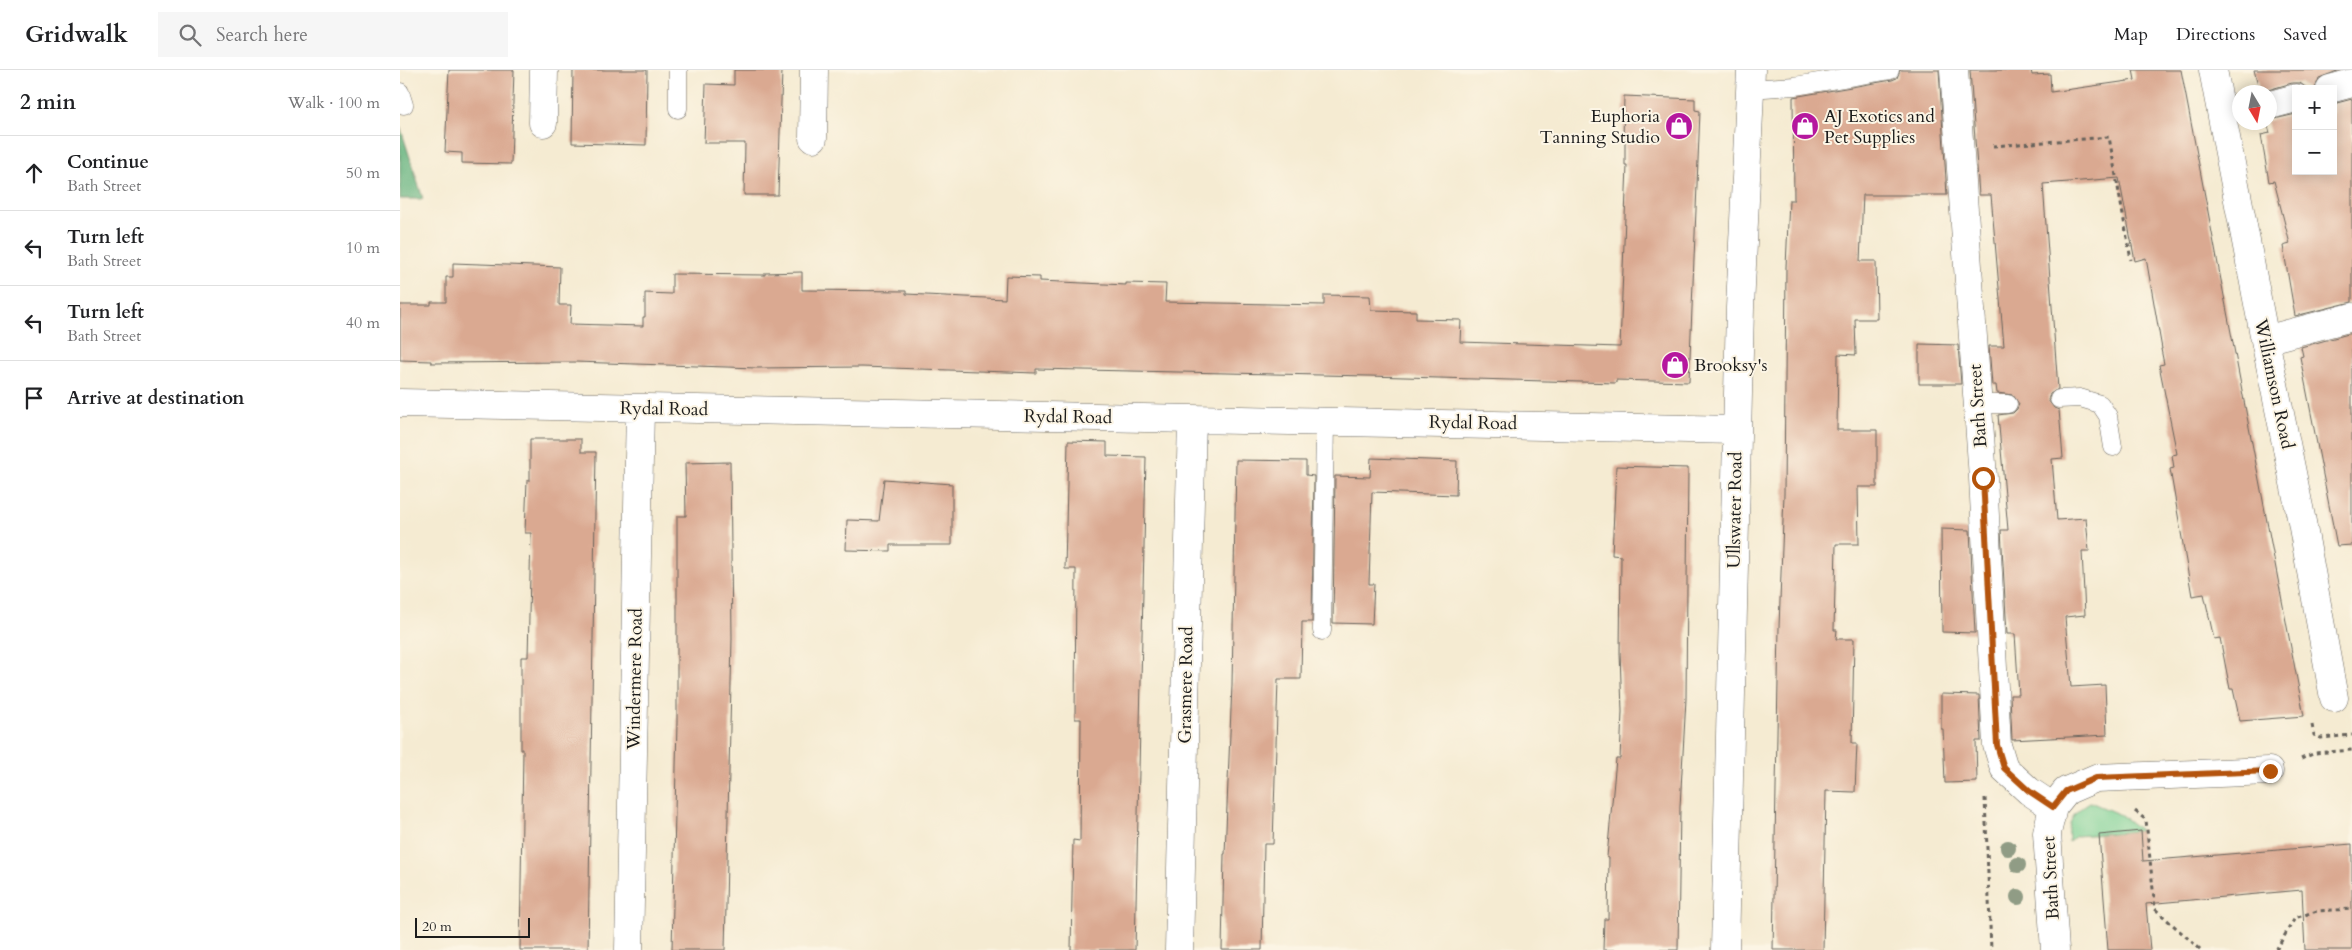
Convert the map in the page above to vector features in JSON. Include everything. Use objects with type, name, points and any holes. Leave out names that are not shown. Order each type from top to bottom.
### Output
[{"type":"street","points":[[543,123],[544,70]]},
{"type":"street","points":[[813,138],[814,70]]},
{"type":"street","name":"Bath Street","points":[[1954,70],[1978,404],[1994,663],[1997,745],[2004,768]]},
{"type":"street","name":"Williamson Road","points":[[2213,70],[2231,116],[2265,340],[2302,522],[2334,698]]},
{"type":"street","name":"Ullswater Road","points":[[1725,950],[1740,308],[1751,80]]},
{"type":"street","points":[[2337,87],[2352,83]]},
{"type":"street","points":[[2277,103],[2292,99]]},
{"type":"street","points":[[2265,340],[2352,317]]},
{"type":"street","name":"Rydal Road","points":[[400,403],[1737,430]]},
{"type":"street","name":"Windermere Road","points":[[629,950],[640,409]]},
{"type":"street","name":"Grasmere Road","points":[[1179,950],[1192,419]]},
{"type":"street","points":[[2004,768],[2029,791],[2053,807],[2066,791],[2096,778],[2270,771]]},
{"type":"street","name":"Bath Street","points":[[2053,807],[2047,833],[2055,950]]},
{"type":"lane","points":[[678,70],[678,109]]},
{"type":"lane","points":[[1751,80],[1795,86],[1890,70]]},
{"type":"lane","points":[[2059,399],[2080,398],[2100,404],[2108,416],[2113,447]]},
{"type":"lane","points":[[1978,404],[2008,404]]},
{"type":"lane","points":[[1322,631],[1324,421]]},
{"type":"path","points":[[1960,150],[2109,136],[2131,260]]},
{"type":"path","points":[[2312,726],[2314,735],[2321,738],[2352,735]]},
{"type":"path","points":[[2270,771],[2315,754],[2352,750]]},
{"type":"path","points":[[1991,950],[1985,791],[2004,768]]},
{"type":"path","points":[[2096,778],[2146,820],[2156,909],[2201,950]]},
{"type":"path","points":[[2276,950],[2295,918],[2317,910],[2352,909]]},
{"type":"green space","points":[[400,126],[423,199],[400,199]]},
{"type":"green space","points":[[2090,802],[2121,815],[2141,831],[2076,836],[2069,842],[2069,829],[2072,818]]},
{"type":"building","points":[[449,70],[514,70],[511,164],[462,163],[462,153],[445,152]]},
{"type":"building","points":[[573,70],[647,70],[646,145],[572,143]]},
{"type":"building","points":[[734,70],[782,70],[778,195],[744,195],[745,143],[704,143],[706,84],[734,85]]},
{"type":"building","points":[[1900,70],[1939,70],[1947,195],[1863,195],[1860,261],[1876,261],[1877,319],[1855,319],[1856,355],[1838,354],[1837,430],[1877,430],[1877,487],[1858,487],[1859,544],[1836,544],[1834,630],[1837,630],[1836,639],[1854,639],[1852,743],[1857,743],[1855,792],[1826,791],[1823,950],[1773,950],[1779,627],[1784,494],[1786,267],[1789,200],[1794,200],[1793,97],[1892,80],[1897,78]]},
{"type":"building","points":[[1970,70],[2031,70],[2032,75],[2050,74],[2051,92],[2135,80],[2133,70],[2181,70],[2304,716],[2240,721],[2233,689],[2230,689],[2220,638],[2214,639],[2204,594],[2192,596],[2170,469],[2174,468],[2172,455],[2177,454],[2159,365],[2164,364],[2162,349],[2146,258],[2135,261],[2119,178],[2043,184],[2058,389],[2050,394],[2048,400],[2054,408],[2059,410],[2063,458],[2052,459],[2057,520],[2086,518],[2089,551],[2082,551],[2085,615],[2065,617],[2071,687],[2105,685],[2107,735],[2012,740],[2010,695],[2019,695],[2015,634],[2007,634],[2001,530],[2008,530],[1998,415],[2013,413],[2019,404],[2013,395],[1997,393],[1996,385],[1992,385],[1989,346],[2004,346],[1991,195],[1979,195]]},
{"type":"building","points":[[2254,70],[2340,70],[2319,78],[2316,85],[2292,83],[2277,87],[2277,85],[2258,85]]},
{"type":"building","points":[[1624,96],[1695,99],[1695,110],[1700,111],[1689,382],[1616,380],[1616,383],[1036,369],[1036,373],[862,367],[757,368],[575,362],[431,363],[431,361],[400,360],[400,305],[431,305],[431,302],[446,302],[446,277],[453,277],[453,263],[560,267],[559,305],[571,305],[570,324],[643,326],[645,293],[672,294],[672,274],[765,275],[765,273],[802,272],[802,290],[906,291],[906,294],[1005,299],[1006,276],[1040,277],[1040,281],[1126,285],[1126,283],[1166,284],[1165,302],[1324,305],[1324,295],[1370,296],[1371,310],[1416,311],[1416,319],[1461,320],[1460,342],[1620,347],[1627,165],[1625,165],[1625,141],[1623,141]]},
{"type":"building","points":[[2352,99],[2352,302],[2295,316],[2283,246],[2290,244],[2274,181],[2269,182],[2261,135],[2270,133],[2269,130],[2277,130],[2277,118],[2292,115],[2292,175],[2337,175],[2337,103]]},
{"type":"building","points":[[2352,333],[2352,545],[2337,546],[2300,357],[2303,356],[2301,347]]},
{"type":"building","points":[[1919,344],[1958,345],[1961,384],[1919,384]]},
{"type":"building","points":[[530,439],[581,439],[581,452],[596,452],[588,950],[520,950],[523,750],[521,750],[521,657],[528,657],[531,533],[525,533],[527,480],[530,480]]},
{"type":"building","points":[[1068,441],[1107,442],[1107,456],[1146,457],[1135,950],[1071,950],[1073,840],[1080,841],[1081,719],[1075,719],[1076,569],[1065,569]]},
{"type":"building","points":[[1371,458],[1457,461],[1456,495],[1372,492],[1369,584],[1374,584],[1372,624],[1333,623],[1335,476],[1370,477]]},
{"type":"building","points":[[1236,460],[1306,461],[1306,475],[1314,476],[1312,622],[1302,622],[1301,679],[1278,679],[1273,844],[1264,844],[1262,950],[1222,950],[1224,854],[1232,685]]},
{"type":"building","points":[[730,462],[732,638],[725,950],[672,950],[677,722],[677,516],[686,516],[685,463]]},
{"type":"building","points":[[1616,466],[1688,468],[1686,699],[1680,807],[1678,950],[1603,950],[1604,919],[1608,919],[1609,858],[1607,857],[1616,759],[1620,759],[1622,712],[1620,653],[1621,556],[1612,555]]},
{"type":"building","points":[[884,479],[952,484],[952,545],[890,545],[890,551],[846,550],[847,520],[879,521]]},
{"type":"building","points":[[1941,529],[1970,530],[1975,633],[1942,632]]},
{"type":"building","points":[[1941,694],[1979,695],[1981,741],[1976,741],[1977,782],[1945,783],[1943,729],[1941,729]]},
{"type":"building","points":[[2141,831],[2143,861],[2352,844],[2352,950],[2305,950],[2302,890],[2146,904],[2150,950],[2108,950],[2099,835]]},
{"type":"place","name":"Euphoria Tanning Studio","points":[[1679,126]]},
{"type":"place","name":"AJ Exotics and Pet Supplies","points":[[1805,126]]},
{"type":"place","name":"Brooksy's","points":[[1675,365]]},
{"type":"route","points":[[1983,478],[1997,745],[2004,768],[2029,791],[2053,807],[2066,791],[2096,778],[2270,771]]}]
